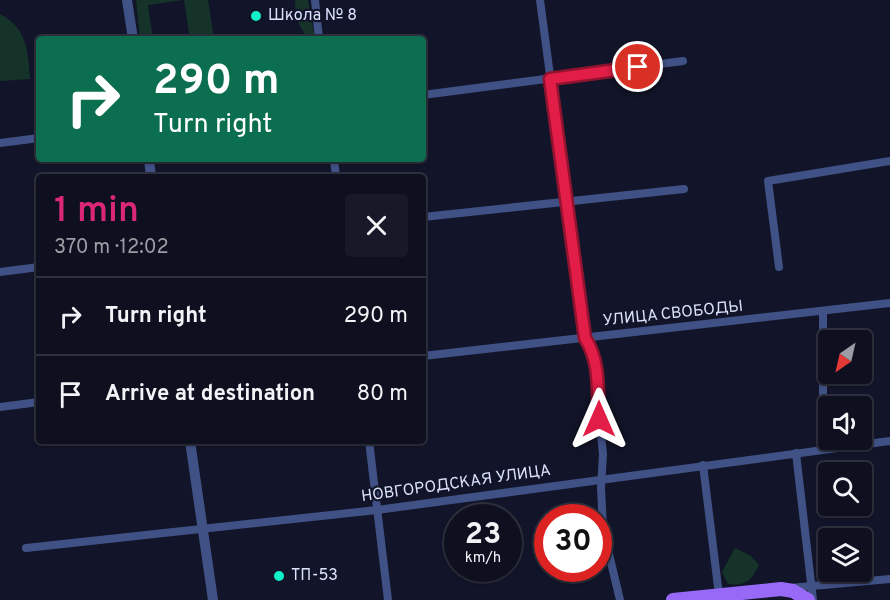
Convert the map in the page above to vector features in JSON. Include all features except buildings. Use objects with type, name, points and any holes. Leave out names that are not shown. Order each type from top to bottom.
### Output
[{"type":"main road","points":[[673,600],[781,589],[793,591],[808,600]]},
{"type":"street","points":[[127,0],[133,36]]},
{"type":"street","points":[[315,0],[319,36]]},
{"type":"street","points":[[540,0],[585,338],[591,348],[600,384],[598,406],[603,454],[601,479],[603,529],[620,600]]},
{"type":"street","points":[[426,95],[683,61]]},
{"type":"street","points":[[0,143],[36,138]]},
{"type":"street","points":[[779,267],[768,181],[890,161]]},
{"type":"street","points":[[426,217],[566,199],[684,189]]},
{"type":"street","points":[[0,272],[36,267]]},
{"type":"street","name":"УЛИЦА СВОБОДЫ","points":[[426,356],[890,303]]},
{"type":"street","points":[[823,312],[823,396]]},
{"type":"street","points":[[0,407],[36,402]]},
{"type":"street","name":"НОВГОРОДСКАЯ УЛИЦА","points":[[872,443],[890,441]]},
{"type":"street","points":[[190,444],[213,600]]},
{"type":"street","points":[[369,444],[388,600]]},
{"type":"street","name":"НОВГОРОДСКАЯ УЛИЦА","points":[[26,548],[377,510],[818,450]]},
{"type":"street","points":[[796,453],[813,600]]},
{"type":"street","points":[[703,465],[718,595]]},
{"type":"street","points":[[781,589],[890,579]]},
{"type":"green space","points":[[136,0],[183,0],[148,5],[153,36],[140,36]]},
{"type":"green space","points":[[184,0],[208,0],[214,36],[190,36]]},
{"type":"green space","points":[[295,0],[308,0],[314,36],[305,36],[296,18]]},
{"type":"green space","points":[[0,14],[16,26],[21,33],[27,50],[30,79],[0,81]]},
{"type":"green space","points":[[735,548],[751,556],[759,565],[744,583],[728,584],[722,572]]},
{"type":"place","name":"Школа № 8","points":[[256,16]]},
{"type":"place","name":"ТП-53","points":[[279,576]]},
{"type":"route","points":[[599,419],[600,384],[591,348],[585,338],[550,79],[638,67]]}]
